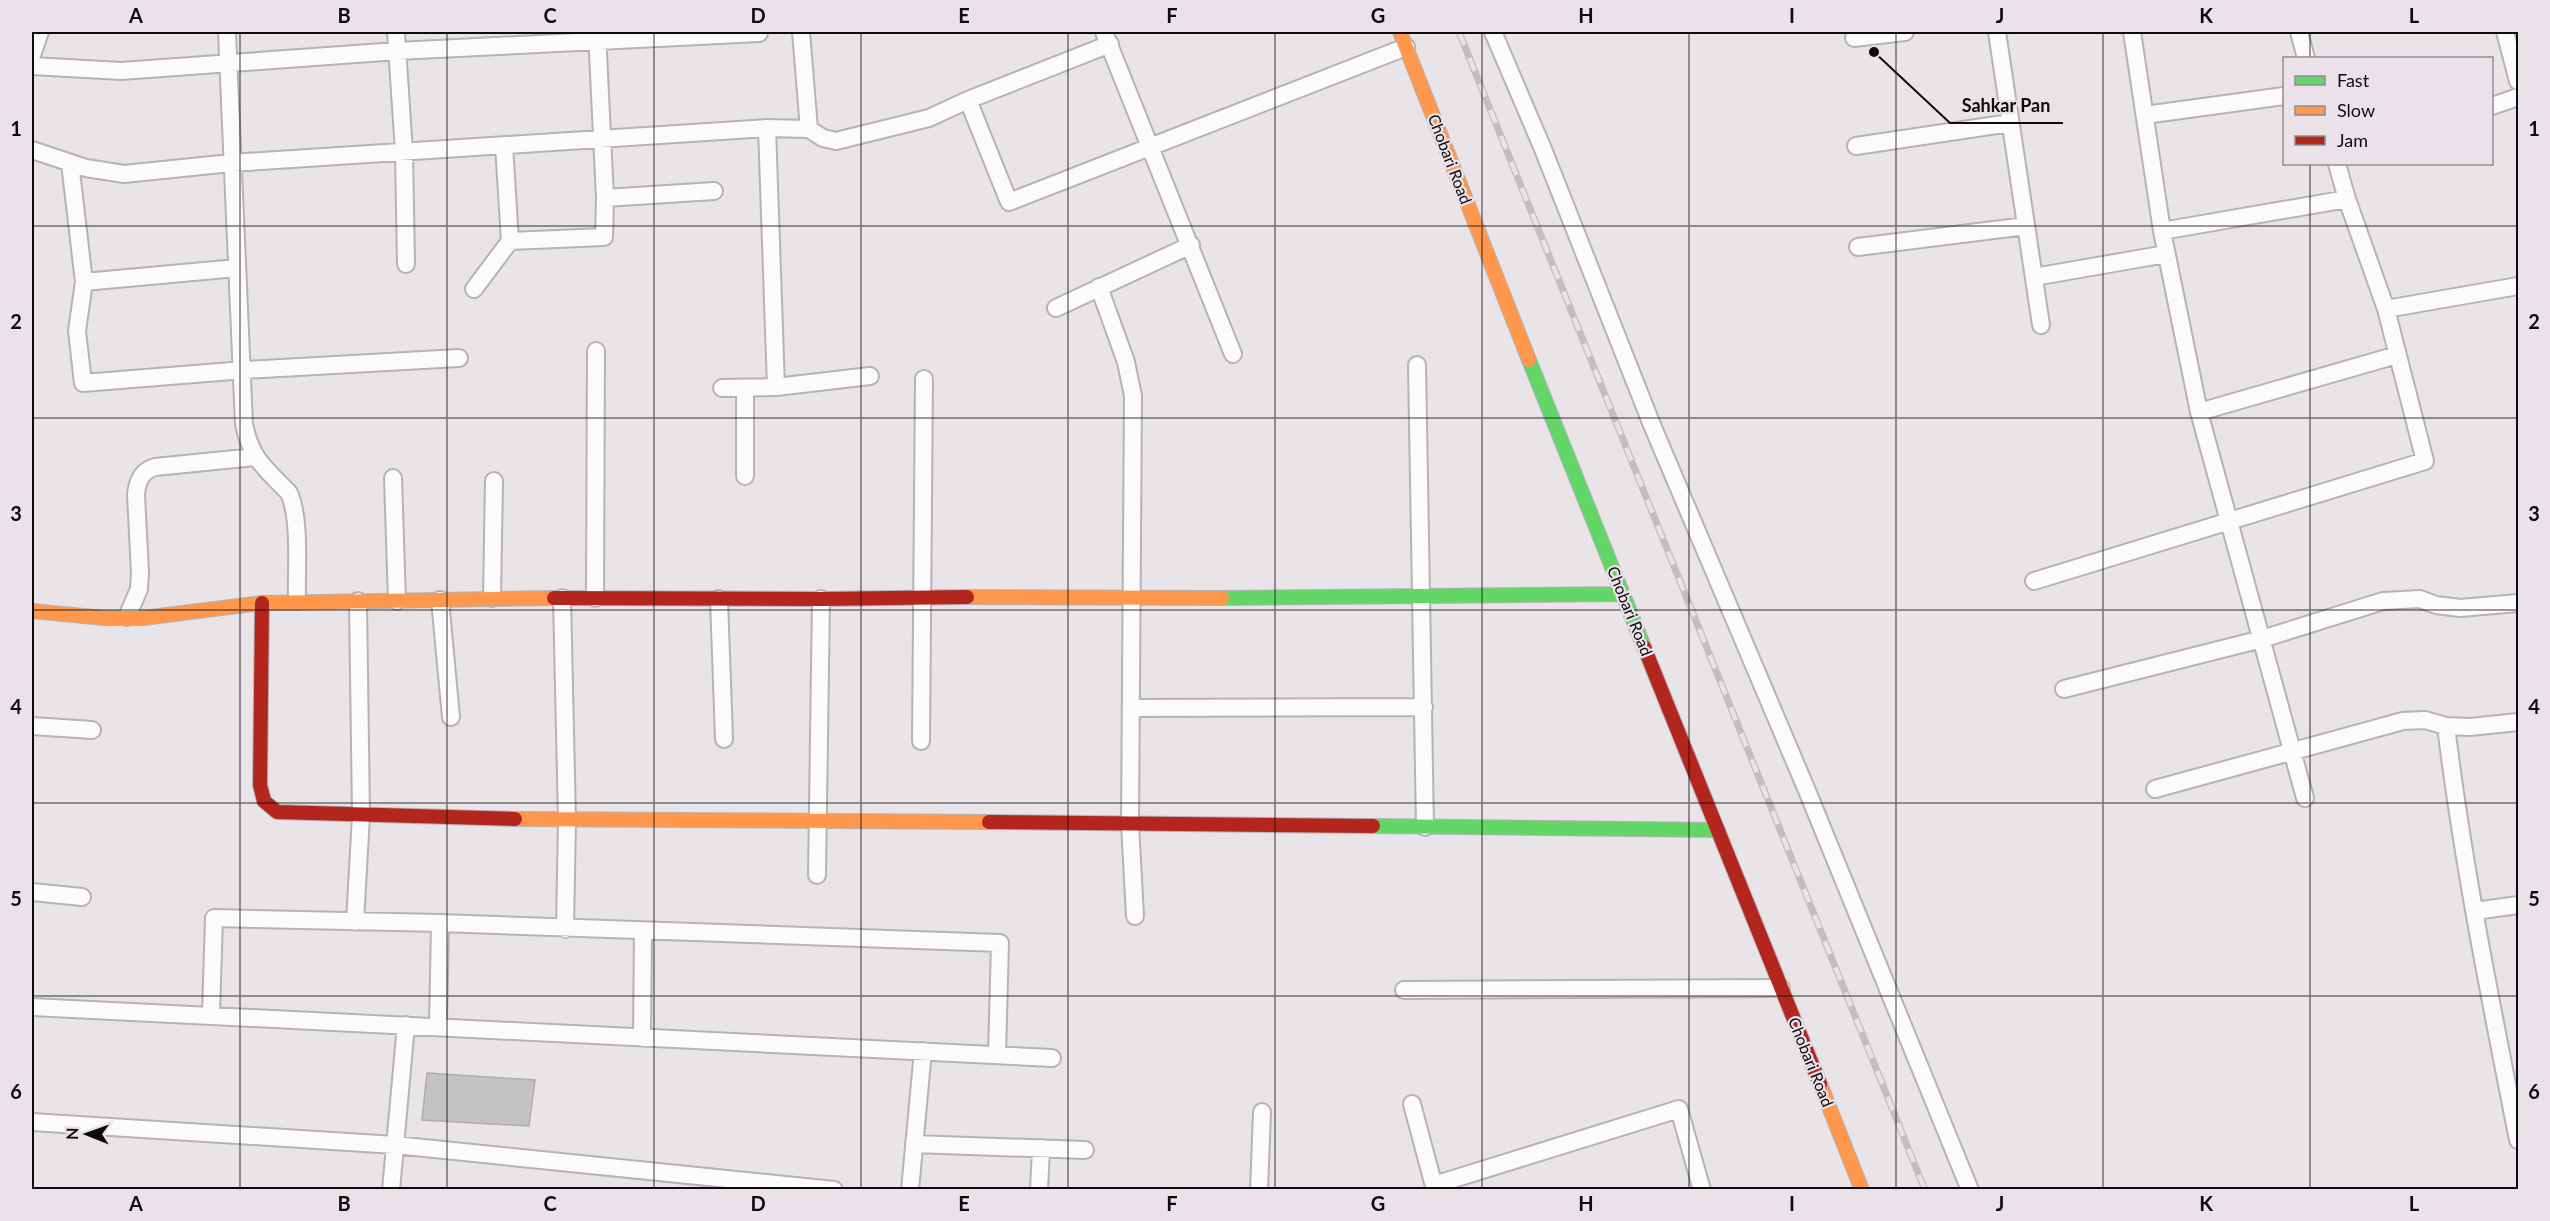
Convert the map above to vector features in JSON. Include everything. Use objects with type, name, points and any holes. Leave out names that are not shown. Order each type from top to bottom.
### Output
[{"type":"street","points":[[32,55],[40,32]]},
{"type":"street","points":[[227,32],[231,163],[244,370],[244,424],[248,442],[258,461],[289,493],[295,513],[297,601]]},
{"type":"street","points":[[396,32],[404,152],[406,264]]},
{"type":"street","points":[[801,32],[809,129]]},
{"type":"street","points":[[1493,32],[1543,149],[1652,425],[1799,771],[1970,1190]]},
{"type":"street","points":[[1854,38],[1905,32]]},
{"type":"street","points":[[1997,32],[2041,325]]},
{"type":"street","points":[[2132,32],[2166,254],[2199,412],[2305,798]]},
{"type":"street","points":[[2299,32],[2307,57]]},
{"type":"street","points":[[2505,32],[2518,81]]},
{"type":"street","points":[[32,66],[121,71],[397,51],[497,39],[759,33]]},
{"type":"street","points":[[510,240],[604,237],[605,198],[597,36]]},
{"type":"street","points":[[32,150],[100,172],[124,174],[231,163],[767,128],[809,129],[823,138],[836,141],[929,118],[1107,38],[1233,354]]},
{"type":"street","points":[[968,100],[1009,202],[1152,146],[1403,39]]},
{"type":"street","name":"Chobari Road","points":[[1403,39],[1862,1190]]},
{"type":"street","points":[[2145,115],[2283,96]]},
{"type":"street","points":[[2493,106],[2518,97]]},
{"type":"street","points":[[1856,146],[2010,123]]},
{"type":"street","points":[[767,128],[776,387]]},
{"type":"street","points":[[474,289],[510,240],[504,145]]},
{"type":"street","points":[[70,163],[84,282],[77,331],[83,384],[244,370],[459,358]]},
{"type":"street","points":[[2034,581],[2425,461],[2386,309],[2337,165]]},
{"type":"street","points":[[605,198],[714,191]]},
{"type":"street","points":[[2162,231],[2347,199]]},
{"type":"street","points":[[1858,247],[2026,226]]},
{"type":"street","points":[[1056,308],[1191,244]]},
{"type":"street","points":[[2034,277],[2166,254]]},
{"type":"street","points":[[84,282],[237,268]]},
{"type":"street","points":[[2386,309],[2518,286]]},
{"type":"street","points":[[1099,287],[1126,362],[1134,396],[1130,824],[1135,916]]},
{"type":"street","points":[[595,598],[596,351]]},
{"type":"street","points":[[2199,412],[2397,355]]},
{"type":"street","points":[[1417,365],[1423,596],[1425,827]]},
{"type":"street","points":[[722,388],[776,387],[870,376]]},
{"type":"street","points":[[921,741],[924,379]]},
{"type":"street","points":[[745,388],[745,476]]},
{"type":"street","points":[[135,618],[140,572],[136,495],[142,474],[155,467],[258,461]]},
{"type":"street","points":[[393,478],[397,601]]},
{"type":"street","points":[[492,598],[494,481]]},
{"type":"street","points":[[32,611],[104,618],[135,618],[297,601],[358,602],[492,598],[821,599],[923,596],[1132,599],[1623,594]]},
{"type":"street","points":[[562,598],[567,820],[565,929]]},
{"type":"street","points":[[719,599],[724,739]]},
{"type":"street","points":[[817,875],[821,599]]},
{"type":"street","points":[[2064,689],[2262,639],[2383,601],[2420,599],[2436,605],[2460,608],[2518,603]]},
{"type":"street","points":[[441,600],[451,717]]},
{"type":"street","points":[[355,922],[361,816],[358,602]]},
{"type":"street","points":[[262,603],[260,785],[264,801],[277,812],[567,820],[819,820],[1718,830]]},
{"type":"street","points":[[1131,708],[1424,707]]},
{"type":"street","points":[[2155,789],[2403,721],[2425,720],[2446,726],[2470,727],[2518,722]]},
{"type":"street","points":[[32,726],[92,730]]},
{"type":"street","points":[[2446,726],[2452,779],[2518,1140]]},
{"type":"street","points":[[32,892],[82,897]]},
{"type":"street","points":[[2475,911],[2518,905]]},
{"type":"street","points":[[211,1014],[214,918],[440,923],[1000,943],[997,1055]]},
{"type":"street","points":[[438,1026],[440,923]]},
{"type":"street","points":[[642,1038],[643,932]]},
{"type":"street","points":[[1404,990],[1782,988]]},
{"type":"street","points":[[32,1006],[74,1010],[211,1014],[1052,1058]]},
{"type":"street","points":[[391,1190],[406,1025]]},
{"type":"street","points":[[910,1190],[922,1052]]},
{"type":"street","points":[[1412,1104],[1434,1187],[1679,1109],[1702,1190]]},
{"type":"street","points":[[1259,1190],[1262,1112]]},
{"type":"street","points":[[32,1122],[395,1145],[834,1190]]},
{"type":"street","points":[[914,1144],[1085,1150]]},
{"type":"street","points":[[1039,1190],[1041,1148]]},
{"type":"building","points":[[427,1073],[535,1080],[529,1126],[422,1120]]},
{"type":"railway","points":[[1459,32],[1925,1190]]},
{"type":"traffic: fast","points":[[1529,360],[1644,647]]},
{"type":"traffic: fast","points":[[1222,598],[1623,594]]},
{"type":"traffic: fast","points":[[1373,826],[1718,830]]},
{"type":"traffic: slow","points":[[1400,32],[1529,360]]},
{"type":"traffic: slow","points":[[967,597],[1222,598]]},
{"type":"traffic: slow","points":[[32,611],[104,618],[143,618],[262,603],[554,598]]},
{"type":"traffic: slow","points":[[515,819],[989,822]]},
{"type":"traffic: slow","points":[[1820,1084],[1862,1190]]},
{"type":"traffic: jam","points":[[554,598],[967,597]]},
{"type":"traffic: jam","points":[[262,603],[260,785],[264,801],[277,812],[515,819]]},
{"type":"traffic: jam","points":[[1644,647],[1820,1084]]},
{"type":"traffic: jam","points":[[989,822],[1373,826]]},
{"type":"place","name":"Sahkar Pan","points":[[1874,52]]}]
